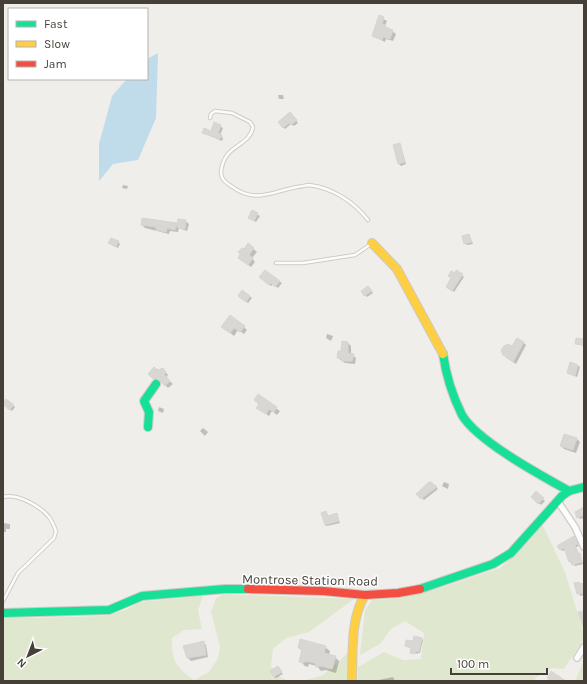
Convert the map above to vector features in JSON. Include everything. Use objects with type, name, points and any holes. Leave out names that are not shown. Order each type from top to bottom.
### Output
[{"type":"street","points":[[372,244],[397,269],[407,285],[442,354],[446,376],[463,416],[476,430],[495,446],[540,475],[569,491]]},
{"type":"street","points":[[148,427],[149,412],[144,401],[156,384]]},
{"type":"street","name":"Montrose Station Road","points":[[3,613],[109,610],[142,596],[225,590],[323,591],[365,595],[398,593],[420,589],[493,564],[517,548],[557,500],[569,491],[584,487]]},
{"type":"street","points":[[557,500],[575,527],[584,547]]},
{"type":"street","points":[[352,681],[355,622],[358,606],[365,595]]},
{"type":"street","points":[[577,658],[584,647]]},
{"type":"lane","points":[[210,118],[211,114],[215,111],[232,113],[243,117],[250,122],[253,127],[249,138],[231,150],[223,165],[221,173],[223,180],[236,190],[252,196],[272,194],[309,185],[342,196],[360,209],[368,220]]},
{"type":"lane","points":[[276,263],[303,263],[355,255],[372,244]]},
{"type":"lane","points":[[3,497],[17,497],[41,510],[49,517],[56,531],[54,538],[18,573],[3,601]]},
{"type":"green space","points":[[542,524],[565,572],[584,634],[584,639],[564,669],[552,668],[535,678],[536,681],[358,681],[358,667],[384,652],[403,660],[421,659],[424,633],[405,621],[391,629],[380,644],[360,655],[365,610],[372,600],[392,599],[440,588],[500,568],[517,553]]},
{"type":"green space","points":[[224,594],[354,599],[309,632],[286,638],[273,649],[271,666],[280,677],[289,681],[3,681],[3,617],[32,618],[103,616],[126,610],[140,602],[203,596],[198,610],[202,629],[184,630],[172,638],[172,652],[176,663],[194,680],[209,672],[218,658],[220,647],[211,612],[216,598]]},
{"type":"green space","points":[[348,653],[348,681],[303,681],[323,675]]},
{"type":"green space","points":[[584,661],[584,681],[575,681]]},
{"type":"water","points":[[158,53],[156,118],[138,160],[113,164],[99,181],[99,144],[112,96],[126,80],[148,80],[148,58]]},
{"type":"building","points":[[379,15],[384,17],[382,24],[393,30],[390,39],[383,37],[382,40],[372,36]]},
{"type":"building","points":[[290,112],[297,120],[291,125],[289,123],[283,128],[278,122]]},
{"type":"building","points":[[214,122],[221,125],[218,133],[222,135],[220,139],[202,133],[204,128],[211,131]]},
{"type":"building","points":[[400,143],[405,162],[398,164],[393,145]]},
{"type":"building","points":[[252,210],[258,213],[254,221],[248,218]]},
{"type":"building","points":[[142,218],[177,223],[175,230],[167,228],[166,232],[156,230],[156,227],[141,225]]},
{"type":"building","points":[[178,219],[186,220],[185,229],[177,227]]},
{"type":"building","points":[[469,234],[472,242],[464,244],[462,236]]},
{"type":"building","points":[[111,238],[119,241],[116,247],[108,243]]},
{"type":"building","points":[[248,243],[254,248],[249,255],[253,258],[248,265],[238,258],[240,254],[238,252],[242,248],[244,249]]},
{"type":"building","points":[[265,270],[280,281],[275,287],[271,283],[269,285],[259,277]]},
{"type":"building","points":[[456,270],[463,274],[452,291],[446,287],[451,278],[448,276],[451,271],[455,273]]},
{"type":"building","points":[[368,286],[372,291],[364,296],[361,291]]},
{"type":"building","points":[[242,290],[250,296],[246,302],[238,296]]},
{"type":"building","points":[[230,315],[245,326],[240,332],[234,328],[230,333],[221,327]]},
{"type":"building","points":[[517,338],[524,342],[513,362],[503,355],[501,350],[508,344],[512,346]]},
{"type":"building","points":[[576,338],[584,339],[583,345],[575,344]]},
{"type":"building","points":[[342,341],[348,342],[348,353],[354,354],[352,361],[341,361],[342,359],[337,358],[338,351],[341,351]]},
{"type":"building","points":[[570,362],[578,365],[575,376],[567,373]]},
{"type":"building","points":[[154,367],[158,370],[163,368],[166,372],[164,374],[170,381],[165,386],[159,380],[156,378],[153,379],[148,374]]},
{"type":"building","points":[[258,394],[277,407],[274,412],[269,409],[266,414],[256,408],[259,404],[254,400]]},
{"type":"building","points":[[6,399],[14,405],[9,410],[3,404]]},
{"type":"building","points":[[564,434],[577,438],[573,450],[560,446]]},
{"type":"building","points":[[429,482],[437,487],[421,499],[416,494]]},
{"type":"building","points":[[536,491],[544,498],[538,504],[531,497]]},
{"type":"building","points":[[584,507],[584,515],[577,518],[575,512]]},
{"type":"building","points":[[326,511],[328,516],[337,513],[339,521],[325,525],[321,513]]},
{"type":"building","points":[[574,536],[578,544],[575,545],[578,554],[580,553],[582,562],[572,565],[571,561],[569,562],[564,548],[560,550],[557,546]]},
{"type":"building","points":[[579,582],[579,584],[584,583],[584,593],[577,594],[574,583]]},
{"type":"building","points":[[584,611],[584,627],[583,627],[578,612]]},
{"type":"building","points":[[414,636],[422,638],[419,652],[416,651],[415,654],[410,653],[411,648],[405,646],[406,640],[413,641]]},
{"type":"building","points":[[300,639],[326,646],[324,653],[336,656],[332,669],[321,666],[316,667],[315,663],[305,661],[304,663],[299,662],[302,649],[298,648]]},
{"type":"building","points":[[204,641],[206,655],[187,658],[183,646]]},
{"type":"building","points":[[278,666],[282,672],[274,677],[270,671]]},
{"type":"building","points":[[551,671],[566,681],[551,681],[547,678]]},
{"type":"traffic: fast","points":[[443,354],[452,392],[462,415],[470,425],[495,447],[569,491]]},
{"type":"traffic: fast","points":[[148,427],[149,412],[144,401],[156,384]]},
{"type":"traffic: fast","points":[[420,589],[493,564],[511,553],[562,496],[569,491],[584,487]]},
{"type":"traffic: fast","points":[[3,613],[109,610],[142,596],[225,589],[248,589]]},
{"type":"traffic: slow","points":[[372,243],[397,269],[443,354]]},
{"type":"traffic: slow","points":[[352,681],[353,636],[360,604],[365,595]]},
{"type":"traffic: jam","points":[[248,589],[323,591],[365,595],[398,593],[420,589]]}]
